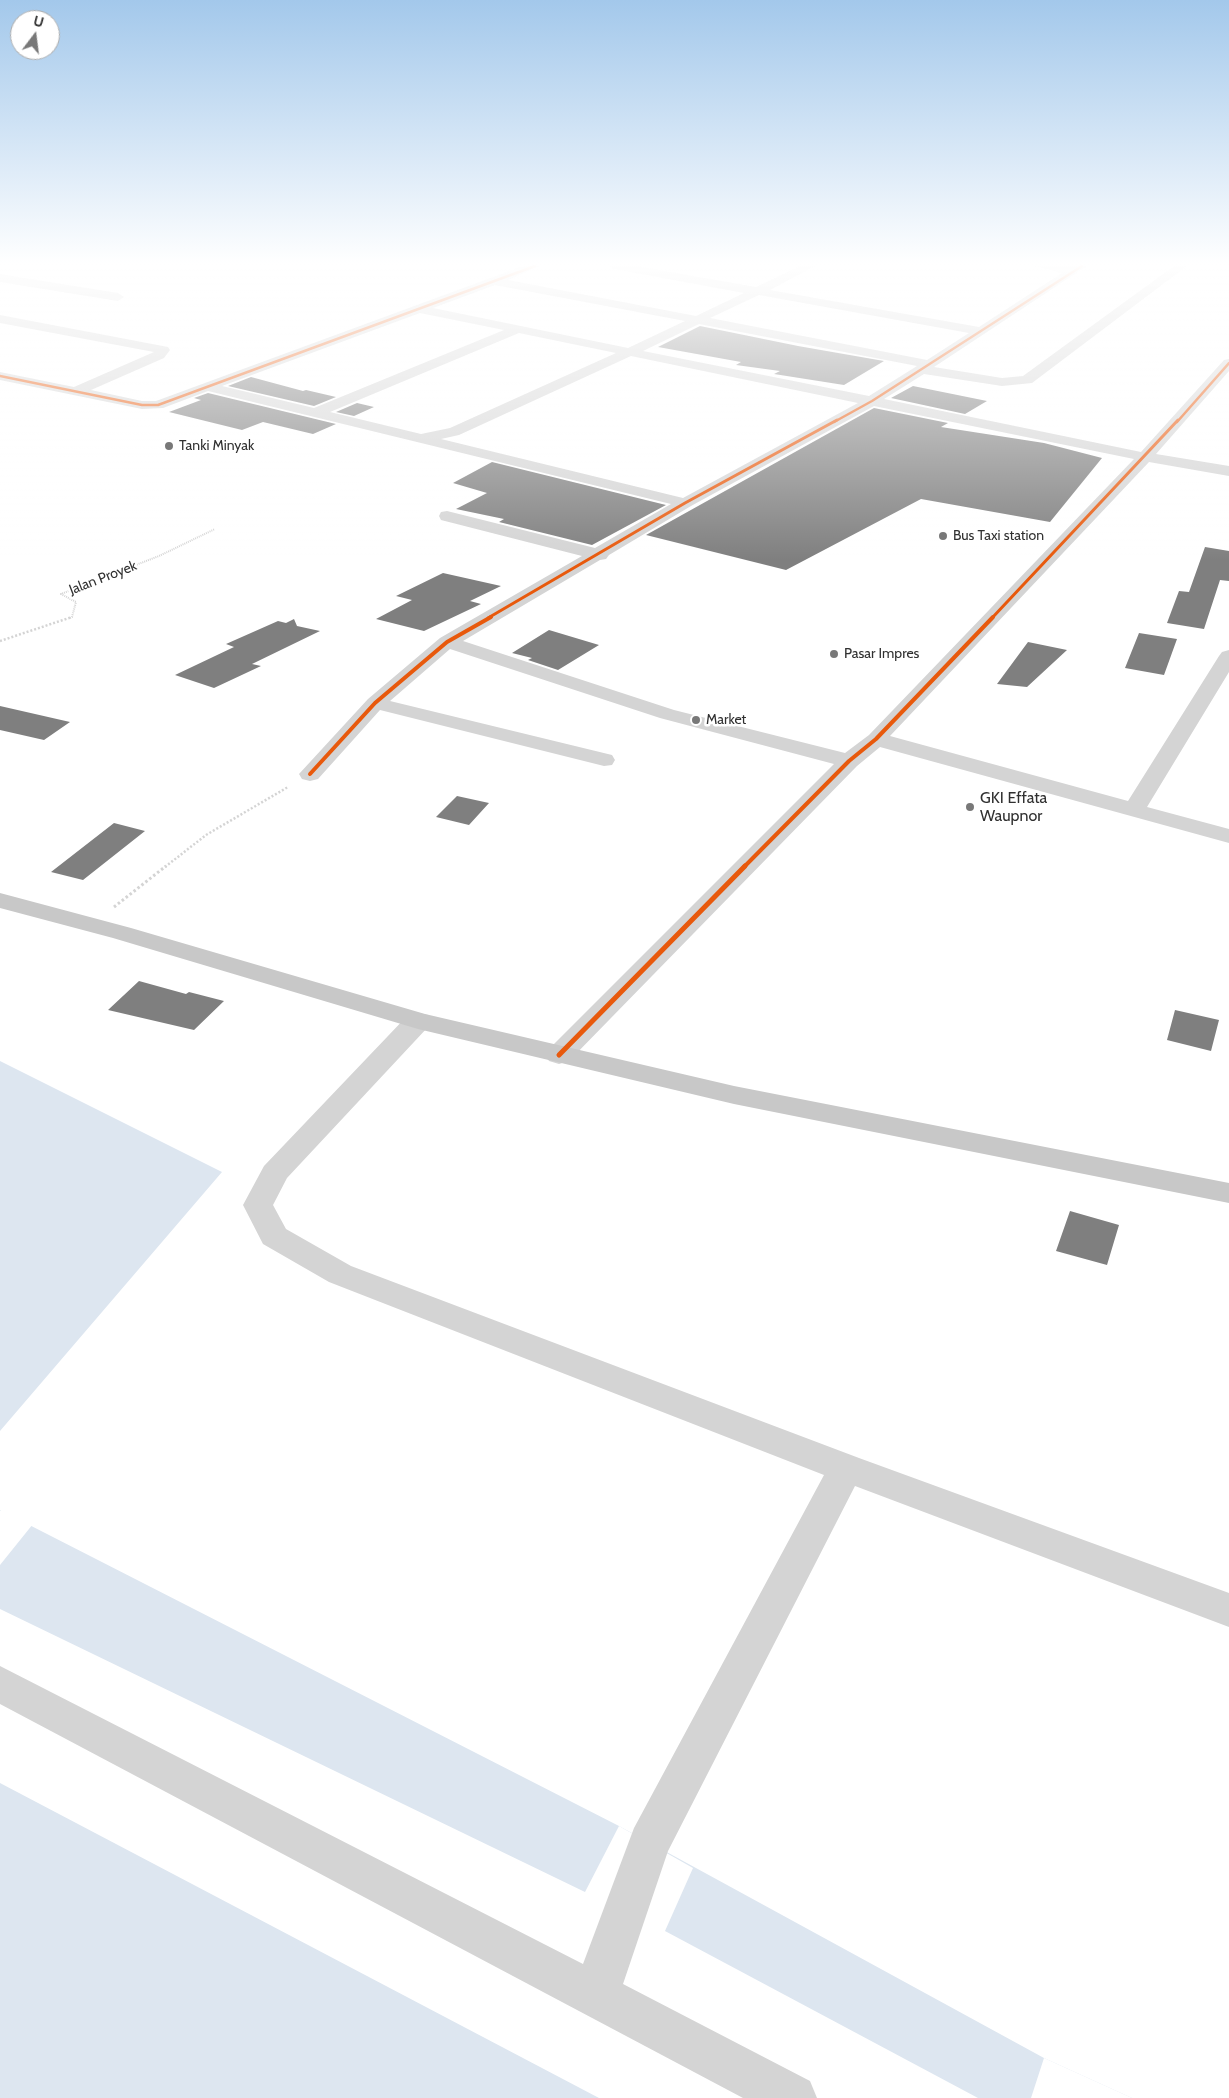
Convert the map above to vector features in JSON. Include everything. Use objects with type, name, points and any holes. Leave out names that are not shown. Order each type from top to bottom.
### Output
[{"type":"main road","points":[[0,900],[418,1021],[559,1055],[734,1095],[1229,1193]]},
{"type":"street","points":[[77,391],[139,364]]},
{"type":"street","points":[[0,376],[150,405],[171,401],[270,364]]},
{"type":"street","points":[[316,413],[434,364]]},
{"type":"street","points":[[453,439],[606,364]]},
{"type":"street","points":[[689,364],[1145,457],[1229,471]]},
{"type":"street","points":[[915,364],[1002,382],[1027,380],[1049,364]]},
{"type":"street","points":[[310,774],[375,703],[448,642],[600,555],[685,503],[872,401],[928,364]]},
{"type":"street","points":[[559,1055],[849,761],[876,739],[1145,457],[1228,364]]},
{"type":"street","points":[[208,387],[418,438],[453,439],[685,503]]},
{"type":"street","points":[[447,516],[600,555]]},
{"type":"street","points":[[448,642],[667,714],[849,761]]},
{"type":"street","points":[[1134,810],[1229,656]]},
{"type":"street","points":[[375,703],[604,760]]},
{"type":"street","points":[[876,739],[1229,836]]},
{"type":"street","points":[[418,1021],[275,1173],[258,1205],[274,1236],[340,1274],[846,1468],[1229,1610]]},
{"type":"street","points":[[596,1994],[649,1844],[846,1468]]},
{"type":"street","points":[[0,1684],[793,2098]]},
{"type":"path","points":[[91,925],[206,835],[310,774]]},
{"type":"shaded area","points":[[0,1061],[222,1172],[0,1431]]},
{"type":"shaded area","points":[[0,1510],[619,1826],[1044,2058],[1132,2098],[0,2098]]},
{"type":"pier","points":[[3,1508],[33,1524],[0,1565],[0,1511]]},
{"type":"pier","points":[[0,1609],[585,1892],[619,1826],[693,1868],[665,1931],[978,2098],[599,2098],[0,1783]]},
{"type":"pier","points":[[1044,2058],[1132,2098],[1031,2098]]},
{"type":"building","points":[[879,364],[844,385],[774,374],[780,371],[736,365]]},
{"type":"building","points":[[251,377],[303,391],[306,390],[336,397],[314,406],[228,386]]},
{"type":"building","points":[[913,386],[987,401],[965,414],[891,398]]},
{"type":"building","points":[[208,393],[336,424],[313,434],[263,422],[242,430],[169,412],[201,400],[194,398]]},
{"type":"building","points":[[357,403],[374,407],[354,416],[336,412]]},
{"type":"building","points":[[874,408],[948,423],[941,427],[1044,443],[1102,458],[1050,522],[921,499],[786,570],[646,535]]},
{"type":"building","points":[[492,462],[666,505],[592,545],[499,522],[504,519],[456,509],[487,493],[453,483]]},
{"type":"building","points":[[1205,547],[1229,551],[1229,581],[1220,580],[1204,629],[1167,623],[1179,591],[1189,592]]},
{"type":"building","points":[[443,573],[501,586],[470,601],[481,604],[424,631],[376,619],[412,600],[396,596]]},
{"type":"building","points":[[294,619],[297,626],[320,631],[252,664],[261,666],[214,688],[175,675],[234,647],[226,644],[278,621],[286,623]]},
{"type":"building","points":[[549,630],[599,645],[558,670],[528,660],[532,658],[512,653]]},
{"type":"building","points":[[1139,633],[1177,639],[1164,675],[1125,668]]},
{"type":"building","points":[[1028,642],[1067,650],[1027,687],[997,684]]},
{"type":"building","points":[[0,706],[70,722],[44,740],[0,730]]},
{"type":"building","points":[[457,796],[489,803],[469,825],[436,817]]},
{"type":"building","points":[[114,823],[145,831],[83,880],[51,872]]},
{"type":"building","points":[[139,981],[186,994],[189,992],[224,1001],[194,1030],[108,1010]]},
{"type":"building","points":[[1175,1010],[1219,1020],[1211,1051],[1167,1040]]},
{"type":"building","points":[[1070,1211],[1119,1225],[1107,1265],[1056,1251]]},
{"type":"cycle path","points":[[0,376],[142,405],[158,405],[269,364]]},
{"type":"cycle path","points":[[310,774],[375,703],[447,642],[685,503],[872,401],[930,364]]},
{"type":"cycle path","points":[[559,1055],[849,761],[876,739],[1145,457],[1228,364]]},
{"type":"place","name":"Tanki Minyak","points":[[169,446]]},
{"type":"place","name":"Bus Taxi station","points":[[943,536]]},
{"type":"place","name":"Pasar Impres","points":[[834,654]]},
{"type":"place","name":"Market","points":[[696,720]]},
{"type":"place","name":"GKI Effata Waupnor","points":[[970,807]]}]
